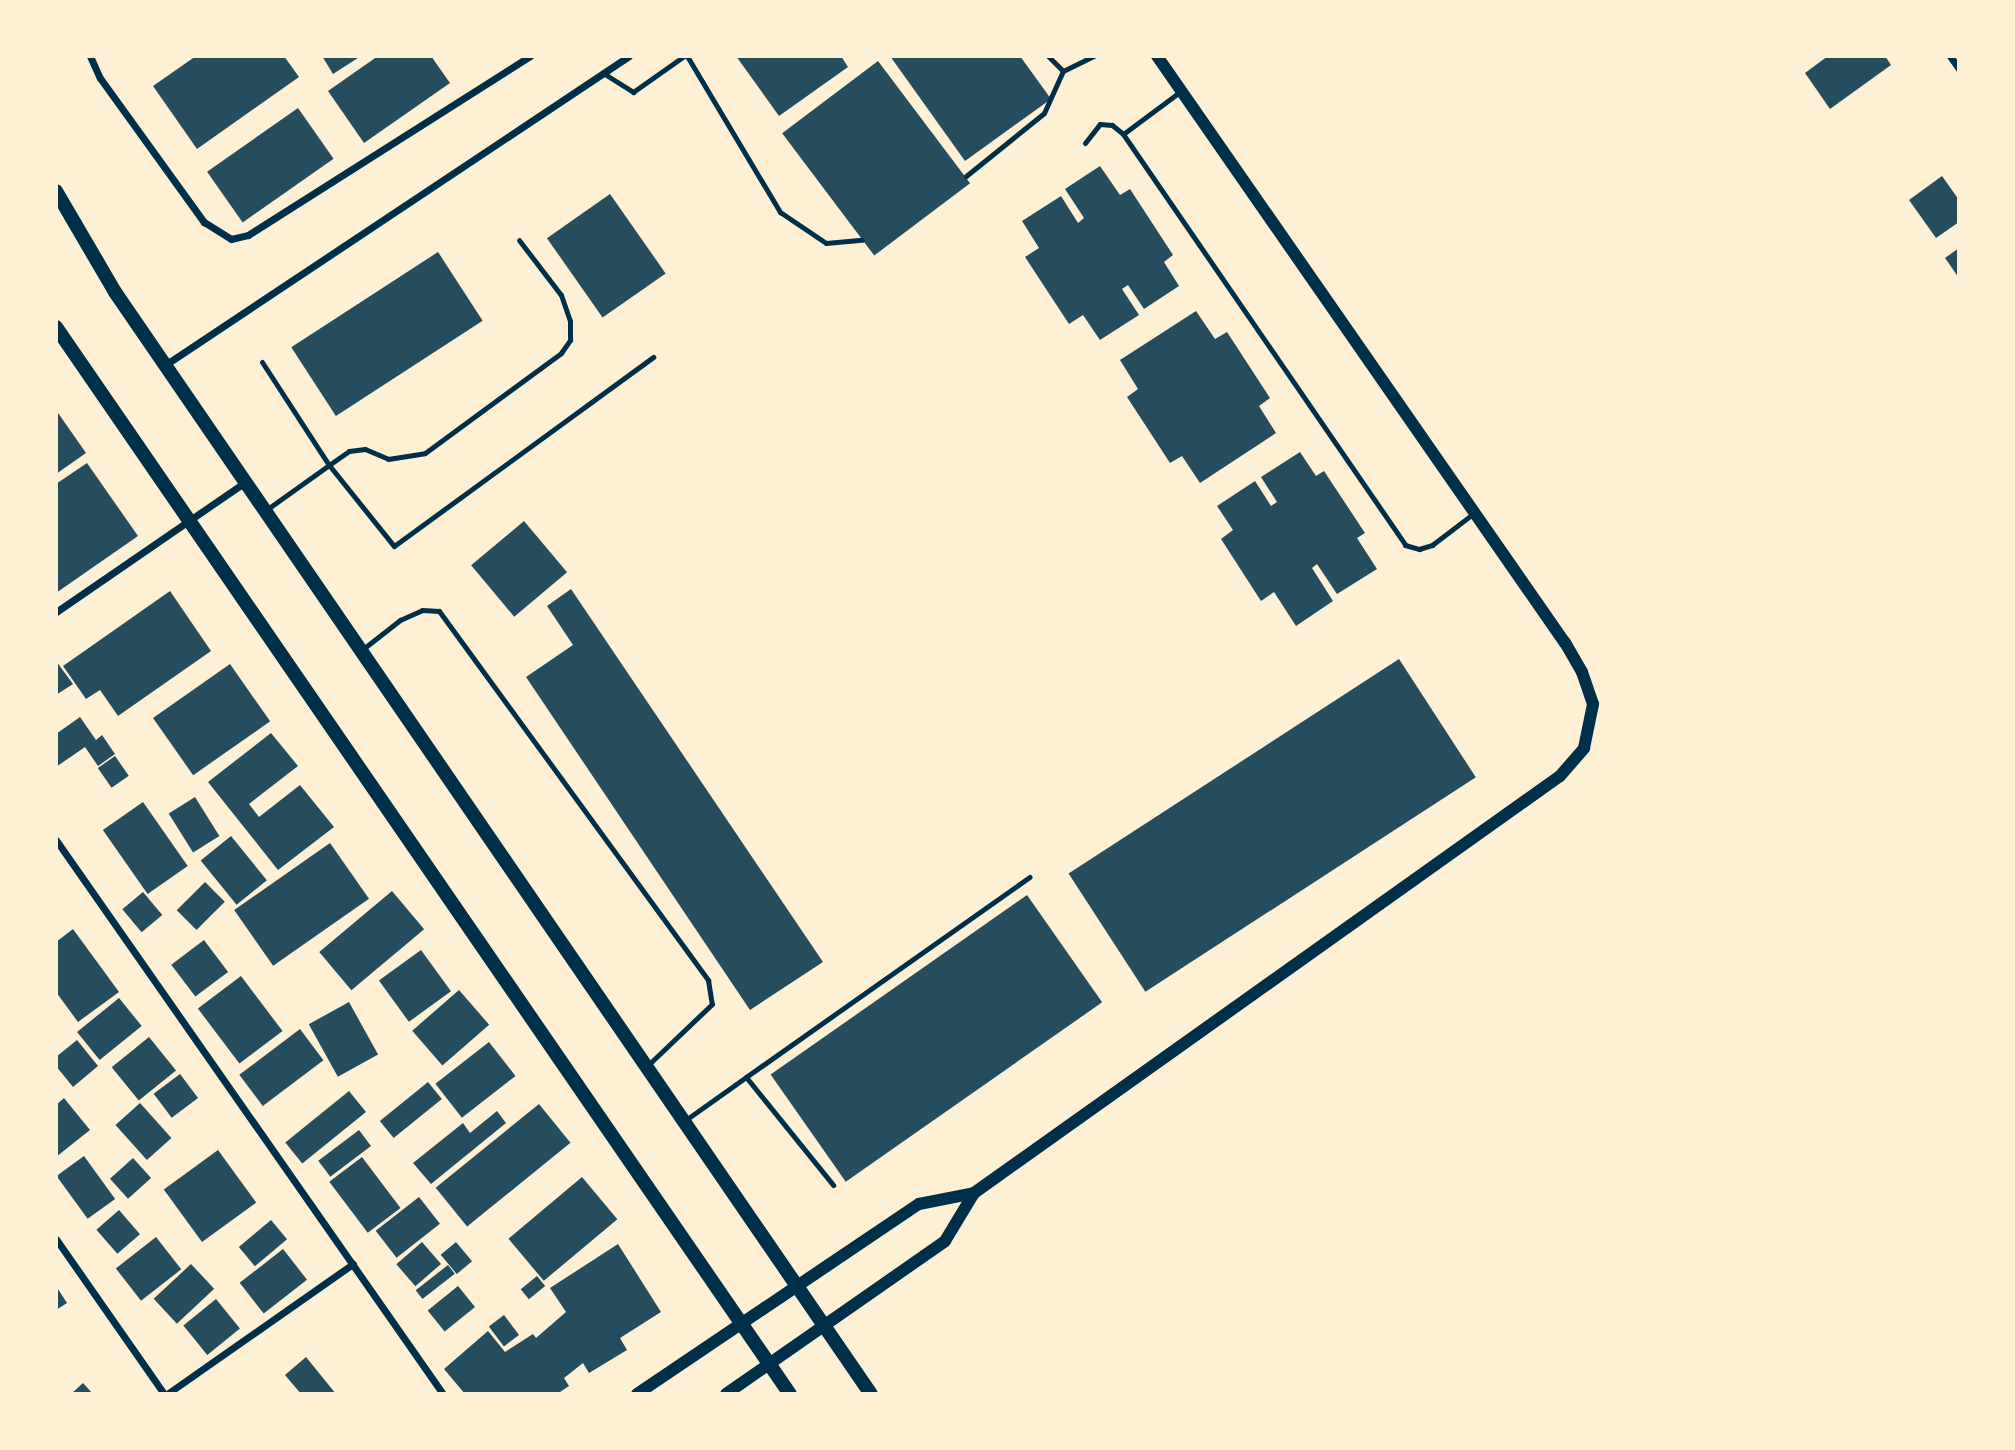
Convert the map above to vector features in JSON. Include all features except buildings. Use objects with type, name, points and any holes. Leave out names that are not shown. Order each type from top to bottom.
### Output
[{"type":"main road","points":[[56,191],[165,365],[687,1119],[823,1325],[872,1394]]},
{"type":"main road","points":[[56,327],[187,522],[790,1394]]},
{"type":"street","points":[[90,56],[100,78],[204,222],[232,239],[248,235],[518,59],[530,56]]},
{"type":"street","points":[[165,365],[629,56]]},
{"type":"street","points":[[726,1394],[945,1241],[974,1193],[1560,776],[1584,748],[1593,704],[1582,672],[1157,56]]},
{"type":"street","points":[[1950,56],[1959,69]]},
{"type":"street","points":[[56,612],[245,482]]},
{"type":"street","points":[[56,840],[443,1394]]},
{"type":"street","points":[[636,1394],[919,1204],[974,1193]]},
{"type":"street","points":[[56,1239],[166,1394],[353,1265]]},
{"type":"lane","points":[[603,74],[633,93],[686,56],[780,212],[826,243],[862,240]]},
{"type":"lane","points":[[1048,56],[1063,71]]},
{"type":"lane","points":[[966,176],[1044,113],[1063,71],[1094,56]]},
{"type":"lane","points":[[1123,134],[1181,91]]},
{"type":"lane","points":[[1085,143],[1106,122],[1123,134],[1405,545],[1419,549],[1432,545],[1474,513]]},
{"type":"lane","points":[[265,510],[349,451],[365,449],[388,459],[425,453],[561,353],[570,340],[570,321],[561,295],[519,240]]},
{"type":"lane","points":[[262,362],[329,465],[394,546],[653,357]]},
{"type":"lane","points":[[363,649],[400,620],[422,610],[439,611],[708,980],[712,1003],[648,1066]]},
{"type":"lane","points":[[687,1119],[1029,877]]},
{"type":"lane","points":[[746,1077],[833,1185]]}]
